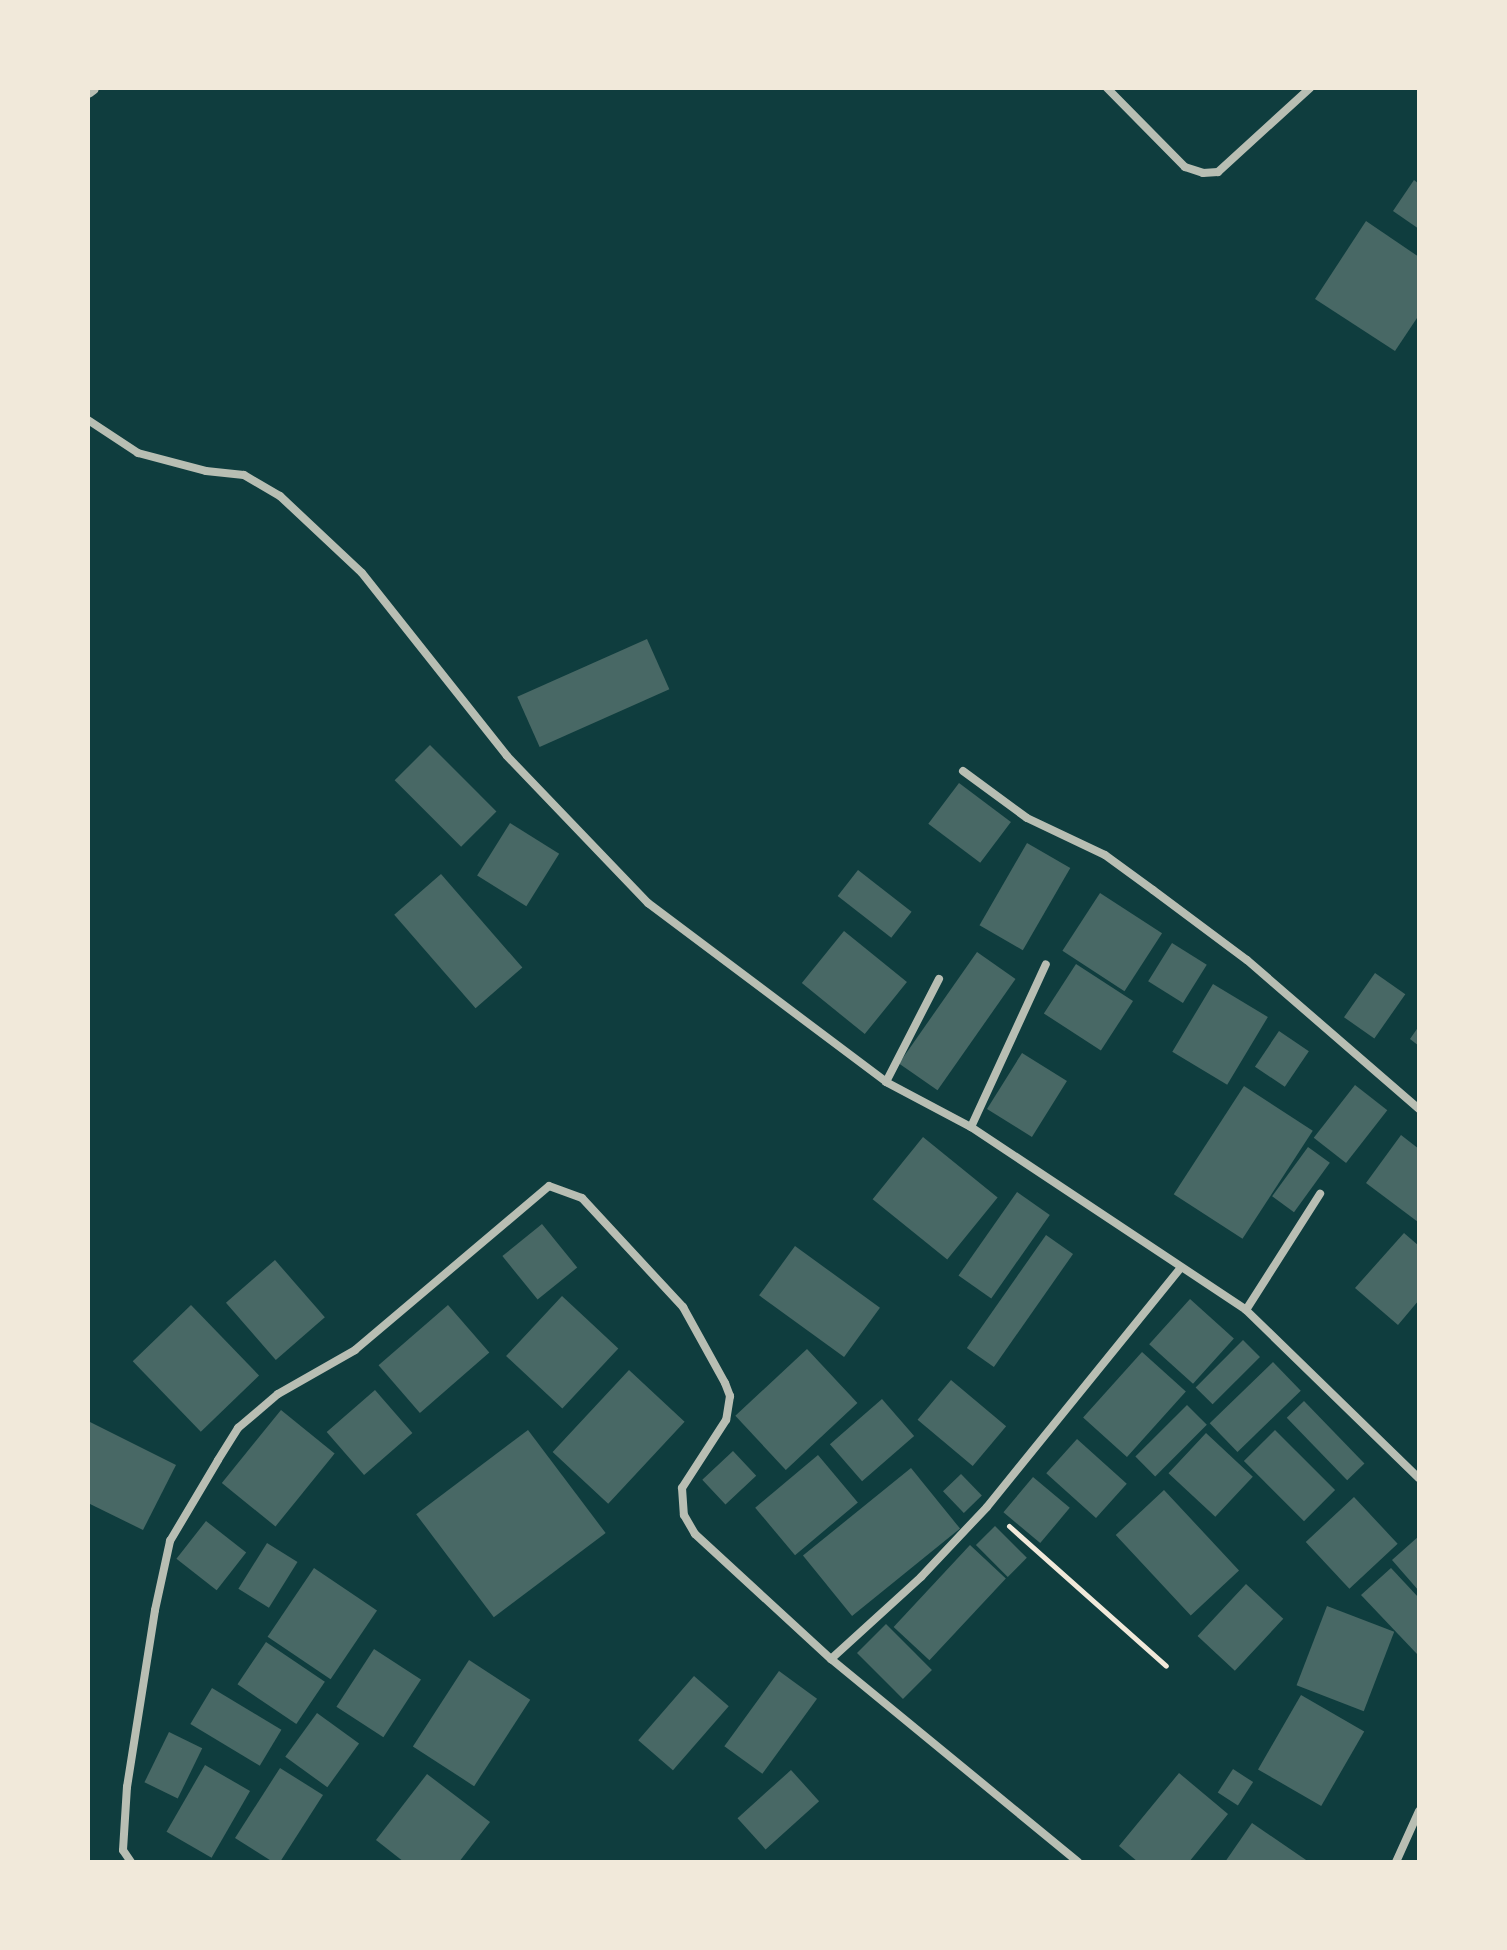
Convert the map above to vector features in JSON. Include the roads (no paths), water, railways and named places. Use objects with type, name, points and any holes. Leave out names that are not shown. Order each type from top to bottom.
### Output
[{"type":"street","points":[[1107,88],[1185,167],[1203,173],[1218,172],[1310,88]]},
{"type":"street","points":[[88,420],[138,453],[206,471],[244,475],[280,496],[362,573],[507,756],[648,903],[886,1082],[971,1127],[1180,1269],[1246,1310],[1419,1478]]},
{"type":"street","points":[[963,771],[1027,818],[1105,855],[1177,907],[1247,960],[1419,1109]]},
{"type":"street","points":[[971,1127],[1046,964]]},
{"type":"street","points":[[886,1082],[939,979]]},
{"type":"street","points":[[131,1862],[123,1850],[127,1787],[155,1610],[170,1541],[218,1460],[238,1428],[278,1394],[355,1350],[549,1186],[582,1198],[683,1307],[730,1396],[726,1420],[682,1488],[684,1515],[726,1565],[831,1659],[1078,1862]]},
{"type":"street","points":[[1246,1310],[1320,1194]]},
{"type":"street","points":[[831,1659],[921,1577],[987,1507],[1180,1269]]},
{"type":"street","points":[[1396,1862],[1419,1811]]}]
